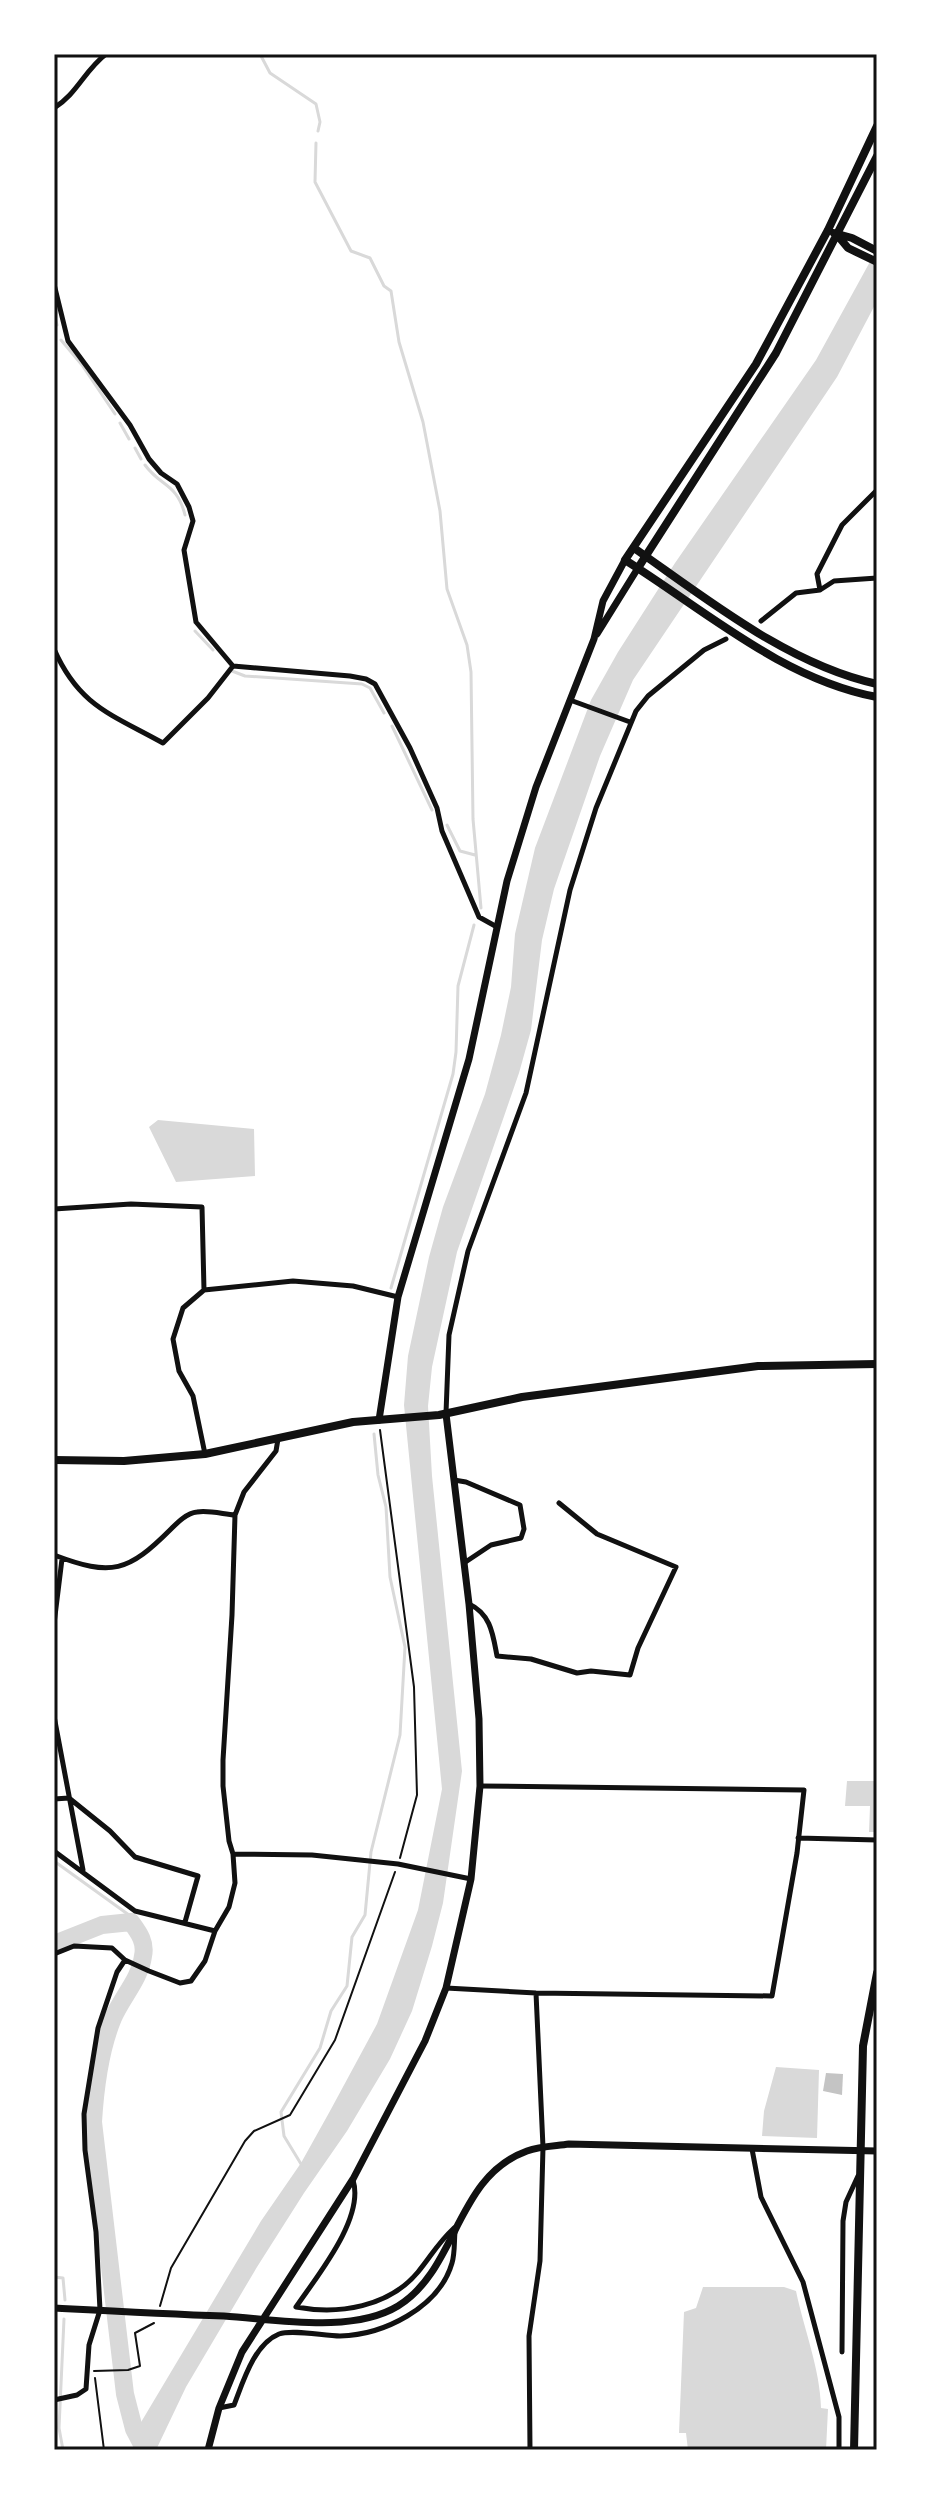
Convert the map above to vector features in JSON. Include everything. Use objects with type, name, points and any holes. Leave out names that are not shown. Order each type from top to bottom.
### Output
[{"type":"main road","points":[[877,126],[828,230],[756,364],[625,560],[768,654],[842,688],[877,697]]},
{"type":"main road","points":[[638,568],[759,382],[838,236],[877,156]]},
{"type":"main road","points":[[828,230],[848,248],[877,262]]},
{"type":"main road","points":[[838,236],[852,238],[877,251]]},
{"type":"main road","points":[[634,548],[777,644],[811,663],[877,684]]},
{"type":"main road","points":[[54,1460],[124,1461],[205,1454],[353,1422],[443,1414],[522,1397],[758,1366],[877,1364]]},
{"type":"main road","points":[[854,2450],[863,2046],[877,1973]]},
{"type":"street","points":[[54,108],[63,103],[91,66],[106,54]]},
{"type":"street","points":[[54,284],[68,341],[130,425],[149,459],[161,473],[177,484],[189,507],[193,521],[184,550],[196,622],[233,666],[358,677],[375,684],[410,748],[437,808],[442,831],[479,917],[497,927]]},
{"type":"street","points":[[820,590],[817,574],[842,525],[877,490]]},
{"type":"street","points":[[379,1420],[398,1297],[469,1059],[507,881],[536,787],[594,639],[603,601],[625,560]]},
{"type":"street","points":[[594,639],[638,568]]},
{"type":"street","points":[[761,621],[796,593],[820,590],[834,581],[877,578]]},
{"type":"street","points":[[208,2450],[219,2408],[242,2352],[353,2179],[425,2041],[446,1988],[471,1879],[480,1786],[479,1719],[469,1604],[443,1414],[449,1335],[468,1251],[526,1093],[570,890],[596,808],[630,722],[648,696],[704,650],[726,639]]},
{"type":"street","points":[[54,649],[72,684],[92,704],[163,743],[208,698],[233,666]]},
{"type":"street","points":[[570,700],[630,722]]},
{"type":"street","points":[[54,1209],[131,1204],[202,1207],[204,1290]]},
{"type":"street","points":[[205,1454],[193,1396],[179,1371],[173,1339],[183,1308],[204,1290],[293,1281],[353,1286],[398,1297]]},
{"type":"street","points":[[54,1954],[74,1946],[112,1948],[125,1960],[149,1971],[180,1983],[191,1981],[205,1961],[215,1931],[229,1907],[235,1883],[223,1760],[235,1515],[244,1492],[276,1451],[278,1438]]},
{"type":"street","points":[[454,1480],[520,1505],[524,1529],[521,1538],[491,1545],[464,1563]]},
{"type":"street","points":[[469,1604],[478,1608],[490,1622],[497,1656],[531,1659],[577,1673],[591,1671],[630,1675],[638,1648],[676,1567],[597,1534],[559,1503]]},
{"type":"street","points":[[54,1555],[90,1567],[120,1568],[149,1550],[181,1519],[196,1512],[235,1515]]},
{"type":"street","points":[[54,1624],[62,1559]]},
{"type":"street","points":[[54,1716],[57,1748],[83,1871]]},
{"type":"street","points":[[446,1988],[536,1993],[772,1996],[804,1790],[480,1786]]},
{"type":"street","points":[[54,1799],[69,1798],[110,1831],[135,1857],[198,1876],[185,1922]]},
{"type":"street","points":[[798,1838],[877,1840]]},
{"type":"street","points":[[54,1851],[135,1911],[215,1931]]},
{"type":"street","points":[[233,1854],[312,1855],[398,1864],[471,1879]]},
{"type":"street","points":[[55,2400],[82,2394],[86,2389],[89,2345],[100,2310],[84,2114],[98,2028],[117,1972],[125,1960]]},
{"type":"street","points":[[530,2450],[529,2336],[540,2261],[543,2147],[536,1993]]},
{"type":"street","points":[[54,2308],[342,2321],[366,2319],[388,2311],[423,2285],[474,2195],[497,2168],[527,2151],[569,2144],[877,2151]]},
{"type":"street","points":[[752,2149],[761,2197],[803,2282],[839,2417],[839,2450]]},
{"type":"street","points":[[842,2352],[843,2221],[846,2202],[859,2174]]},
{"type":"street","points":[[353,2179],[356,2190],[341,2239],[296,2307],[345,2310],[385,2297],[417,2273],[434,2246],[456,2227]]},
{"type":"street","points":[[219,2408],[234,2405],[248,2371],[266,2342],[281,2333],[357,2335],[393,2325],[422,2305],[446,2277],[452,2262],[456,2227]]},
{"type":"path","points":[[160,2306],[171,2268],[245,2141],[254,2131],[290,2115],[335,2040],[412,1820],[417,1795],[414,1687],[379,1420]]},
{"type":"path","points":[[104,2450],[94,2371],[128,2370],[140,2366],[135,2333],[157,2319]]},
{"type":"shaded area","points":[[877,249],[877,301],[837,377],[633,680],[600,756],[554,889],[542,940],[531,1030],[519,1073],[457,1252],[432,1367],[428,1406],[432,1476],[462,1771],[443,1903],[412,2011],[390,2059],[347,2131],[257,2267],[186,2387],[156,2450],[134,2450],[134,2434],[261,2221],[301,2163],[377,2024],[418,1910],[442,1789],[404,1405],[408,1356],[443,1207],[485,1094],[501,1035],[511,987],[515,934],[535,848],[591,700],[618,652],[675,563],[816,360]]},
{"type":"shaded area","points":[[158,1120],[254,1129],[255,1176],[176,1182],[149,1127]]},
{"type":"shaded area","points":[[847,1781],[877,1781],[877,1832],[869,1832],[870,1806],[845,1806]]},
{"type":"shaded area","points":[[776,2067],[819,2070],[817,2138],[762,2136],[764,2111]]},
{"type":"shaded area","points":[[703,2287],[784,2287],[796,2291],[815,2364],[821,2408],[828,2409],[826,2450],[688,2450],[686,2433],[679,2433],[684,2312],[696,2308]]},
{"type":"building","points":[[826,2073],[843,2074],[842,2095],[823,2091]]},
{"type":"waterway","points":[[260,54],[270,73],[316,104],[320,122],[318,131]]},
{"type":"waterway","points":[[316,143],[315,182],[351,251],[370,258],[384,286],[391,291],[399,342],[423,422],[440,511],[447,589],[467,645],[471,672],[473,819],[481,908]]},
{"type":"waterway","points":[[54,312],[57,325]]},
{"type":"waterway","points":[[61,340],[115,414]]},
{"type":"waterway","points":[[120,423],[129,439]]},
{"type":"waterway","points":[[135,448],[141,459]]},
{"type":"waterway","points":[[145,465],[178,497],[185,515]]},
{"type":"waterway","points":[[195,631],[213,650]]},
{"type":"waterway","points":[[232,671],[245,676],[362,684],[370,688],[384,713]]},
{"type":"waterway","points":[[392,726],[432,810]]},
{"type":"waterway","points":[[447,825],[460,851],[475,855]]},
{"type":"waterway","points":[[391,1288],[453,1074],[458,986],[474,925]]},
{"type":"waterway","points":[[301,2164],[284,2136],[281,2112],[320,2048],[331,2011],[347,1986],[352,1937],[365,1915],[371,1852],[400,1735],[405,1647],[390,1577],[386,1507],[378,1475],[374,1434]]},
{"type":"waterway","points":[[54,1861],[129,1915],[131,1922]]},
{"type":"waterway","points":[[54,1944],[102,1925],[131,1922],[144,1946],[138,1972],[113,2018],[105,2043],[93,2122],[125,2394],[134,2429],[145,2450]]},
{"type":"waterway","points":[[54,2277],[63,2278],[65,2300]]},
{"type":"waterway","points":[[63,2450],[59,2428],[64,2319]]}]
